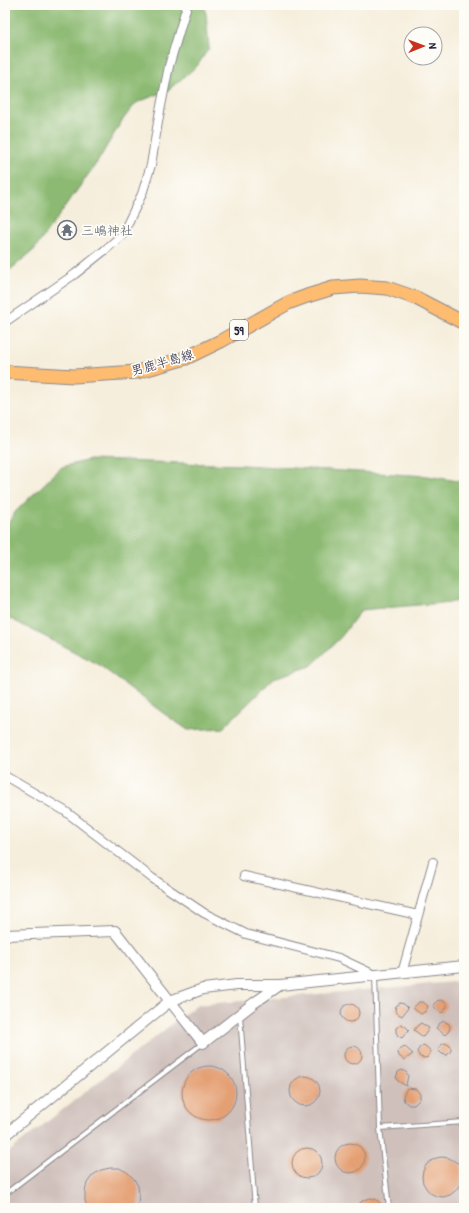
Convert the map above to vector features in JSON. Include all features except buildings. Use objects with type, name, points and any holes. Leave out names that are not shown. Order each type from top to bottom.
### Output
[{"type":"main road","name":"男鹿半島線","points":[[5,372],[74,376],[137,372],[186,358],[288,303],[333,288],[360,286],[387,288],[416,298],[464,323]]},
{"type":"street","points":[[5,322],[74,274],[105,250],[124,232],[142,194],[151,165],[169,66],[187,5]]},
{"type":"street","points":[[5,776],[65,811],[152,878],[204,913],[246,934],[339,958],[375,975]]},
{"type":"street","points":[[402,972],[433,862]]},
{"type":"street","points":[[244,876],[418,915]]},
{"type":"street","points":[[5,935],[115,931],[203,1043],[254,1003],[280,985]]},
{"type":"street","points":[[5,1135],[170,1001],[203,989],[237,985],[280,985],[464,966]]},
{"type":"lane","points":[[375,975],[380,1128],[389,1208]]},
{"type":"lane","points":[[240,1015],[255,1208]]},
{"type":"lane","points":[[5,1194],[203,1043]]},
{"type":"lane","points":[[380,1128],[464,1122]]},
{"type":"shaded area","points":[[464,981],[464,1208],[5,1208],[5,1155],[196,1005]]},
{"type":"green space","points":[[5,5],[204,5],[209,48],[197,66],[168,90],[136,103],[121,122],[98,161],[34,250],[5,274]]},
{"type":"green space","points":[[89,460],[243,465],[427,476],[464,482],[464,601],[361,610],[341,637],[311,666],[274,678],[223,728],[188,730],[98,664],[5,616],[5,528],[16,511],[62,467]]},
{"type":"place","name":"三嶋神社","points":[[67,230]]}]
